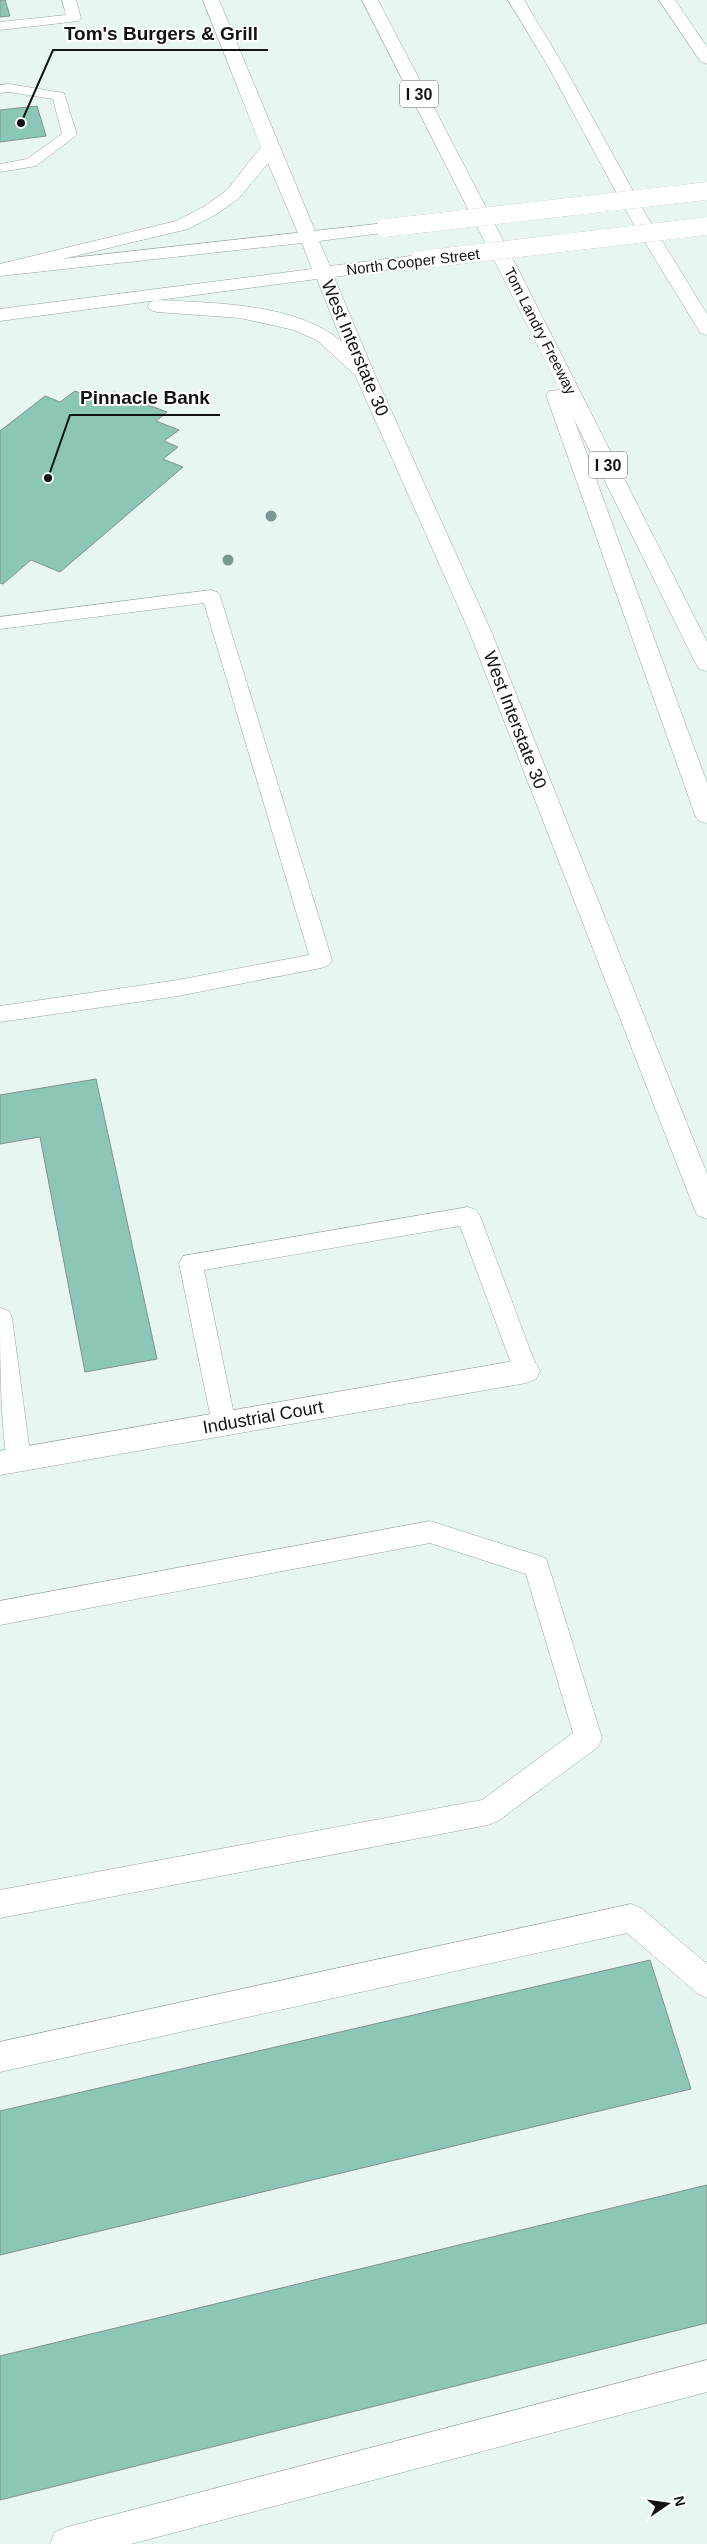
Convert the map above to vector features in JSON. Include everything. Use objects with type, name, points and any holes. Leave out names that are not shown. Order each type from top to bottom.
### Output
[{"type":"main road","name":"West Interstate 30","points":[[211,0],[365,375],[480,631],[707,1208]]},
{"type":"main road","name":"Tom Landry Freeway","points":[[370,0],[508,267],[707,664]]},
{"type":"main road","points":[[516,0],[558,68],[639,218],[707,329]]},
{"type":"main road","points":[[667,0],[707,59]]},
{"type":"main road","points":[[539,8],[558,68]]},
{"type":"main road","points":[[0,270],[182,225],[207,214],[232,197],[270,147]]},
{"type":"main road","points":[[0,270],[309,238],[707,190]]},
{"type":"main road","name":"North Cooper Street","points":[[0,315],[324,274],[419,260],[707,226]]},
{"type":"main road","points":[[508,267],[707,815]]},
{"type":"main road","points":[[88,303],[200,308],[255,314],[321,335],[365,375]]},
{"type":"main road","name":"Industrial Court","points":[[9,1461],[526,1371]]},
{"type":"lane","points":[[0,26],[74,18],[68,0]]},
{"type":"lane","points":[[0,89],[9,88],[59,96],[70,135],[31,163],[0,168]]},
{"type":"lane","points":[[0,622],[210,596],[321,960],[178,988],[0,1014]]},
{"type":"lane","points":[[224,1424],[191,1263],[468,1216],[526,1371]]},
{"type":"lane","points":[[0,1318],[9,1461]]},
{"type":"lane","points":[[0,1613],[430,1532],[537,1566],[588,1738],[488,1812],[0,1904]]},
{"type":"lane","points":[[0,2056],[631,1918],[707,1983]]},
{"type":"lane","points":[[67,2544],[707,2376]]},
{"type":"building","points":[[0,0],[5,0],[10,16],[0,17]]},
{"type":"building","points":[[37,106],[46,136],[0,142],[0,110]]},
{"type":"building","points":[[75,391],[103,401],[114,392],[167,412],[156,421],[179,430],[164,441],[178,447],[163,459],[183,467],[60,572],[31,560],[3,584],[0,583],[0,431],[45,396],[60,402]]},
{"type":"building","points":[[96,1079],[157,1359],[85,1372],[40,1137],[0,1144],[0,1095]]},
{"type":"building","points":[[650,1960],[691,2089],[0,2255],[0,2111]]},
{"type":"building","points":[[707,2185],[707,2323],[0,2500],[0,2356]]},
{"type":"place","name":"Tom's Burgers & Grill","points":[[21,123]]},
{"type":"place","name":"Pinnacle Bank","points":[[48,478]]}]
